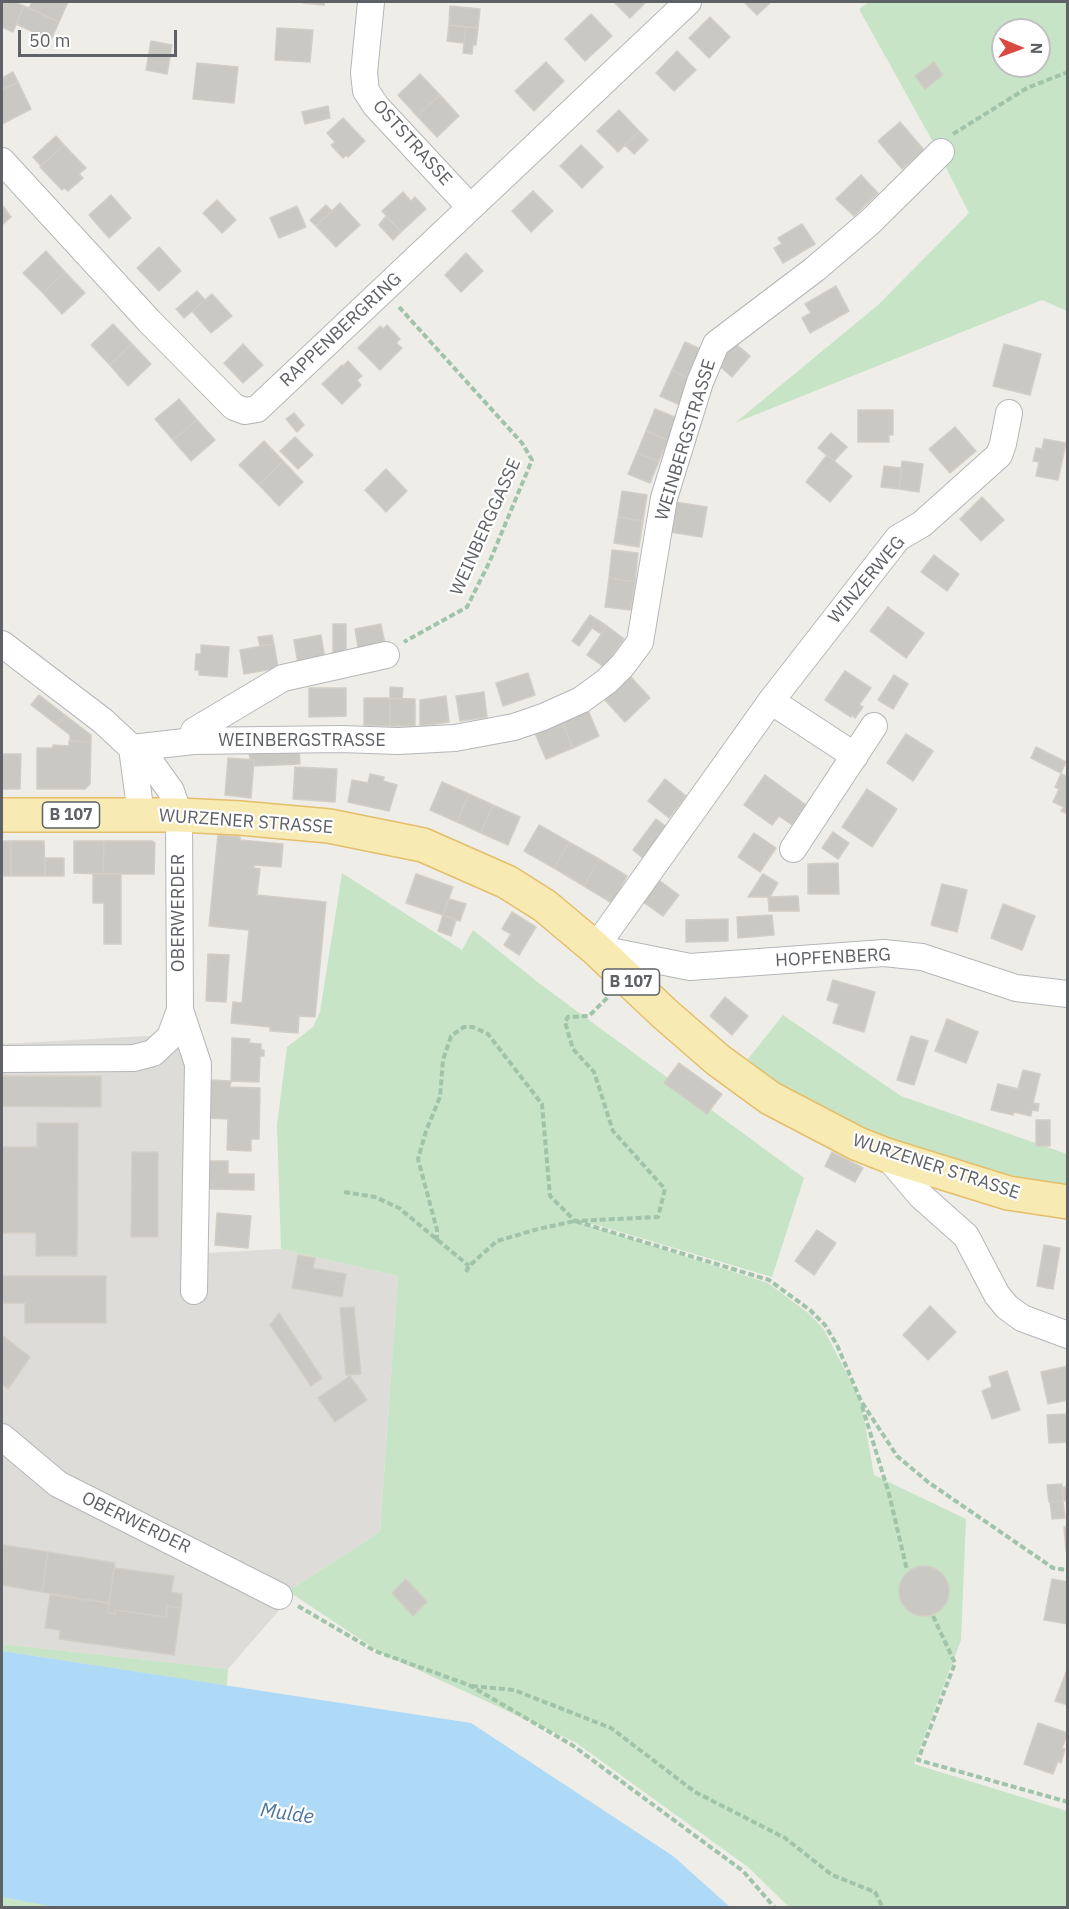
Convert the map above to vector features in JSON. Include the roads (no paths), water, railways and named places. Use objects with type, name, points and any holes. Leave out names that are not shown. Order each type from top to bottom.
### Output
[{"type":"main road","name":"WURZENER STRASSE","points":[[2,815],[179,815],[240,818],[329,826],[423,845],[507,882],[545,906],[595,948],[682,1030],[770,1098],[858,1144],[886,1155],[1008,1193],[1068,1202]]},
{"type":"street","name":"OSTSTRASSE","points":[[371,2],[364,74],[366,91],[384,115],[471,207]]},
{"type":"street","name":"RAPPENBERGRING","points":[[2,161],[150,322],[234,407],[245,411],[257,409],[688,2]]},
{"type":"street","name":"WEINBERGSTRASSE","points":[[132,748],[193,741],[341,739],[398,741],[454,738],[514,727],[543,717],[580,700],[607,681],[623,665],[640,642],[664,498],[699,382],[716,344],[815,269],[870,222],[941,152]]},
{"type":"street","name":"WINZERWEG","points":[[595,948],[771,701],[898,538],[922,524],[999,455],[1004,444],[1009,413]]},
{"type":"street","points":[[2,644],[103,721],[151,763],[171,791],[179,815]]},
{"type":"street","name":"WEINBERGSTRASSE","points":[[193,741],[194,731],[283,678],[391,650]]},
{"type":"street","points":[[771,701],[855,756]]},
{"type":"street","points":[[793,849],[874,726]]},
{"type":"street","points":[[132,748],[141,815]]},
{"type":"street","name":"OBERWERDER","points":[[179,815],[180,1010],[198,1064],[194,1291]]},
{"type":"street","name":"HOPFENBERG","points":[[595,948],[690,966],[840,955],[893,954],[922,957],[1016,988],[1068,994]]},
{"type":"street","name":"OBERWERDER","points":[[2,1059],[134,1058],[153,1053],[170,1037],[180,1010]]},
{"type":"street","points":[[886,1155],[921,1196],[966,1236],[997,1295],[1007,1307],[1022,1318],[1068,1335]]},
{"type":"street","name":"OBERWERDER","points":[[2,1437],[58,1484],[279,1596]]},
{"type":"water","name":"Mulde","points":[[2,1651],[471,1723],[673,1856],[730,1907],[61,1908],[2,1897]]}]
